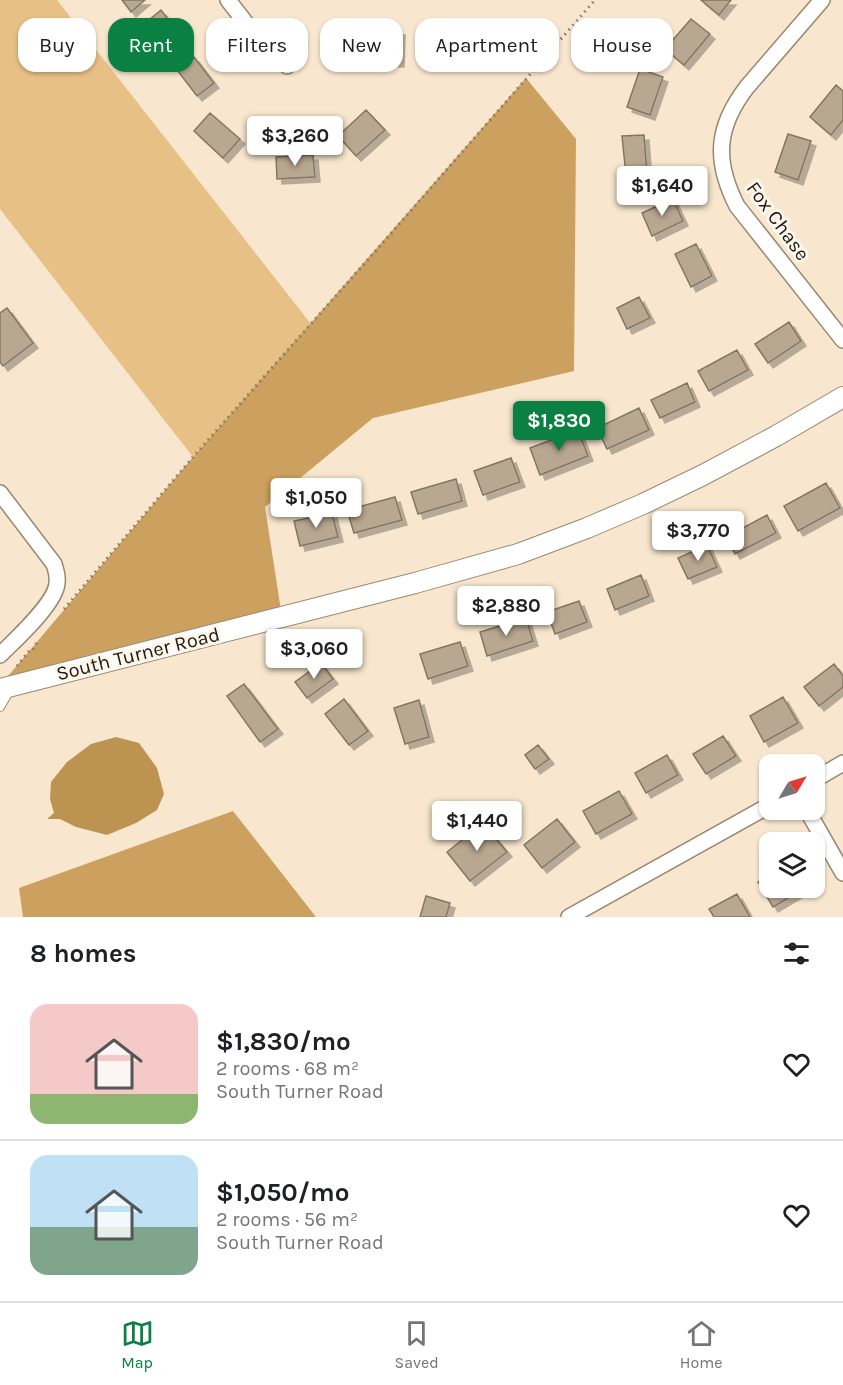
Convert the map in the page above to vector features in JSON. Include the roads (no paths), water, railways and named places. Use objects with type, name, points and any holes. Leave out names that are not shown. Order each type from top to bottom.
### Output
[{"type":"street","points":[[228,0],[242,18]]},
{"type":"street","name":"Fox Chase","points":[[822,0],[736,100],[728,117],[723,137],[723,167],[728,187],[737,206],[843,340]]},
{"type":"street","name":"South Turner Road","points":[[6,688],[415,583],[518,554],[587,528],[693,480],[843,397]]},
{"type":"street","points":[[0,494],[54,564],[57,584],[44,609],[0,655]]},
{"type":"street","points":[[825,774],[843,763]]},
{"type":"street","points":[[569,917],[759,811]]},
{"type":"street","points":[[813,820],[843,873]]},
{"type":"lane","points":[[0,707],[6,688]]}]
